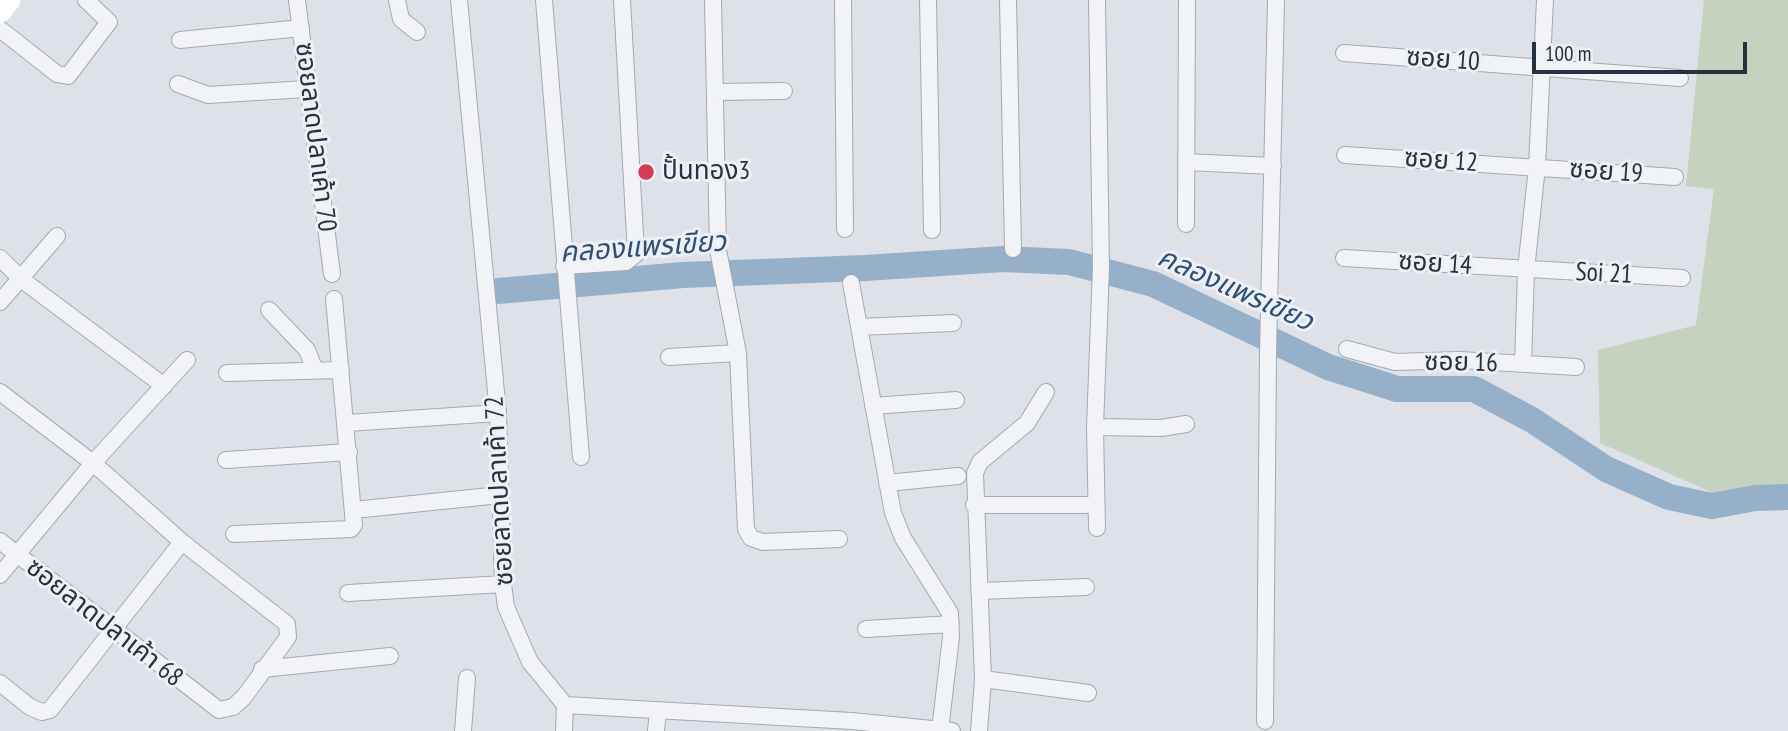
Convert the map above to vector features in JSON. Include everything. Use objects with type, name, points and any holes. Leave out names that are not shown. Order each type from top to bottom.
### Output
[{"type":"main road","points":[[0,11],[9,0]]},
{"type":"street","points":[[0,29],[57,74],[68,76],[108,24],[108,18],[86,0]]},
{"type":"street","name":"ซอยลาดปลาเค้า 70","points":[[297,0],[306,89],[332,274]]},
{"type":"street","points":[[397,0],[401,19],[417,32]]},
{"type":"street","name":"ซอยลาดปลาเค้า 72","points":[[459,0],[498,414],[506,607],[530,662],[565,705]]},
{"type":"street","points":[[544,0],[581,457]]},
{"type":"street","points":[[566,280],[626,262],[636,254],[622,0]]},
{"type":"street","points":[[713,0],[719,263],[738,352],[746,529],[751,538],[763,542],[839,539]]},
{"type":"street","points":[[843,0],[845,229]]},
{"type":"street","points":[[928,0],[932,230]]},
{"type":"street","points":[[1008,0],[1013,248]]},
{"type":"street","points":[[1097,0],[1100,275],[1094,427],[1097,528]]},
{"type":"street","points":[[1186,225],[1187,0]]},
{"type":"street","points":[[1265,721],[1268,353],[1271,314],[1276,0]]},
{"type":"street","points":[[1523,364],[1525,270],[1537,167],[1545,0]]},
{"type":"street","points":[[180,40],[301,28]]},
{"type":"street","name":"ซอย 10","points":[[1344,53],[1680,78]]},
{"type":"street","points":[[178,84],[208,94],[306,89]]},
{"type":"street","points":[[715,92],[784,91]]},
{"type":"street","name":"ซอย 12","points":[[1345,155],[1537,167]]},
{"type":"street","points":[[1186,162],[1273,166]]},
{"type":"street","name":"ซอย 19","points":[[1537,167],[1675,177]]},
{"type":"street","points":[[0,302],[57,236]]},
{"type":"street","points":[[0,258],[21,279],[164,386]]},
{"type":"street","name":"ซอย 14","points":[[1344,258],[1525,270]]},
{"type":"street","name":"Soi 21","points":[[1525,270],[1682,278]]},
{"type":"street","points":[[564,731],[565,705],[657,711],[755,723],[948,731],[951,624],[945,602],[897,526],[851,283]]},
{"type":"street","points":[[234,534],[351,529],[354,510],[334,299]]},
{"type":"street","points":[[269,310],[307,350],[315,370]]},
{"type":"street","points":[[859,327],[953,323]]},
{"type":"street","name":"ซอย 16","points":[[1347,349],[1395,362],[1460,360],[1576,367]]},
{"type":"street","points":[[669,357],[738,352]]},
{"type":"street","points":[[0,575],[93,463],[187,359]]},
{"type":"street","points":[[227,373],[341,370]]},
{"type":"street","points":[[0,392],[93,463],[182,542],[286,624],[288,637],[262,669]]},
{"type":"street","points":[[979,731],[983,679],[974,505],[975,473],[980,462],[1027,423],[1046,392]]},
{"type":"street","points":[[873,406],[956,400]]},
{"type":"street","points":[[347,423],[498,414]]},
{"type":"street","points":[[1094,427],[1161,428],[1186,424]]},
{"type":"street","points":[[226,460],[349,452]]},
{"type":"street","points":[[887,483],[958,475]]},
{"type":"street","points":[[354,510],[500,495]]},
{"type":"street","points":[[974,505],[1087,505]]},
{"type":"street","name":"ซอยลาดปลาเค้า 68","points":[[0,541],[113,631],[219,710],[233,707],[244,697],[262,669]]},
{"type":"street","points":[[0,683],[30,707],[42,712],[50,710],[182,542]]},
{"type":"street","points":[[348,593],[503,584]]},
{"type":"street","points":[[979,591],[1086,587]]},
{"type":"street","points":[[866,629],[951,624]]},
{"type":"street","points":[[262,669],[390,656]]},
{"type":"street","points":[[463,731],[467,678]]},
{"type":"street","points":[[983,679],[1088,693]]},
{"type":"street","points":[[656,731],[657,711]]},
{"type":"green space","points":[[1704,0],[1788,0],[1788,487],[1718,495],[1600,443],[1598,350],[1696,325],[1714,189],[1686,186]]},
{"type":"waterway","name":"คลองแพรเขียว","points":[[498,291],[683,275],[1003,259],[1069,262],[1153,284],[1328,367],[1397,389],[1474,389],[1532,420],[1606,469],[1669,497],[1712,506],[1755,498],[1788,497]]},
{"type":"place","name":"ปั้นทอง3","points":[[646,172]]}]
